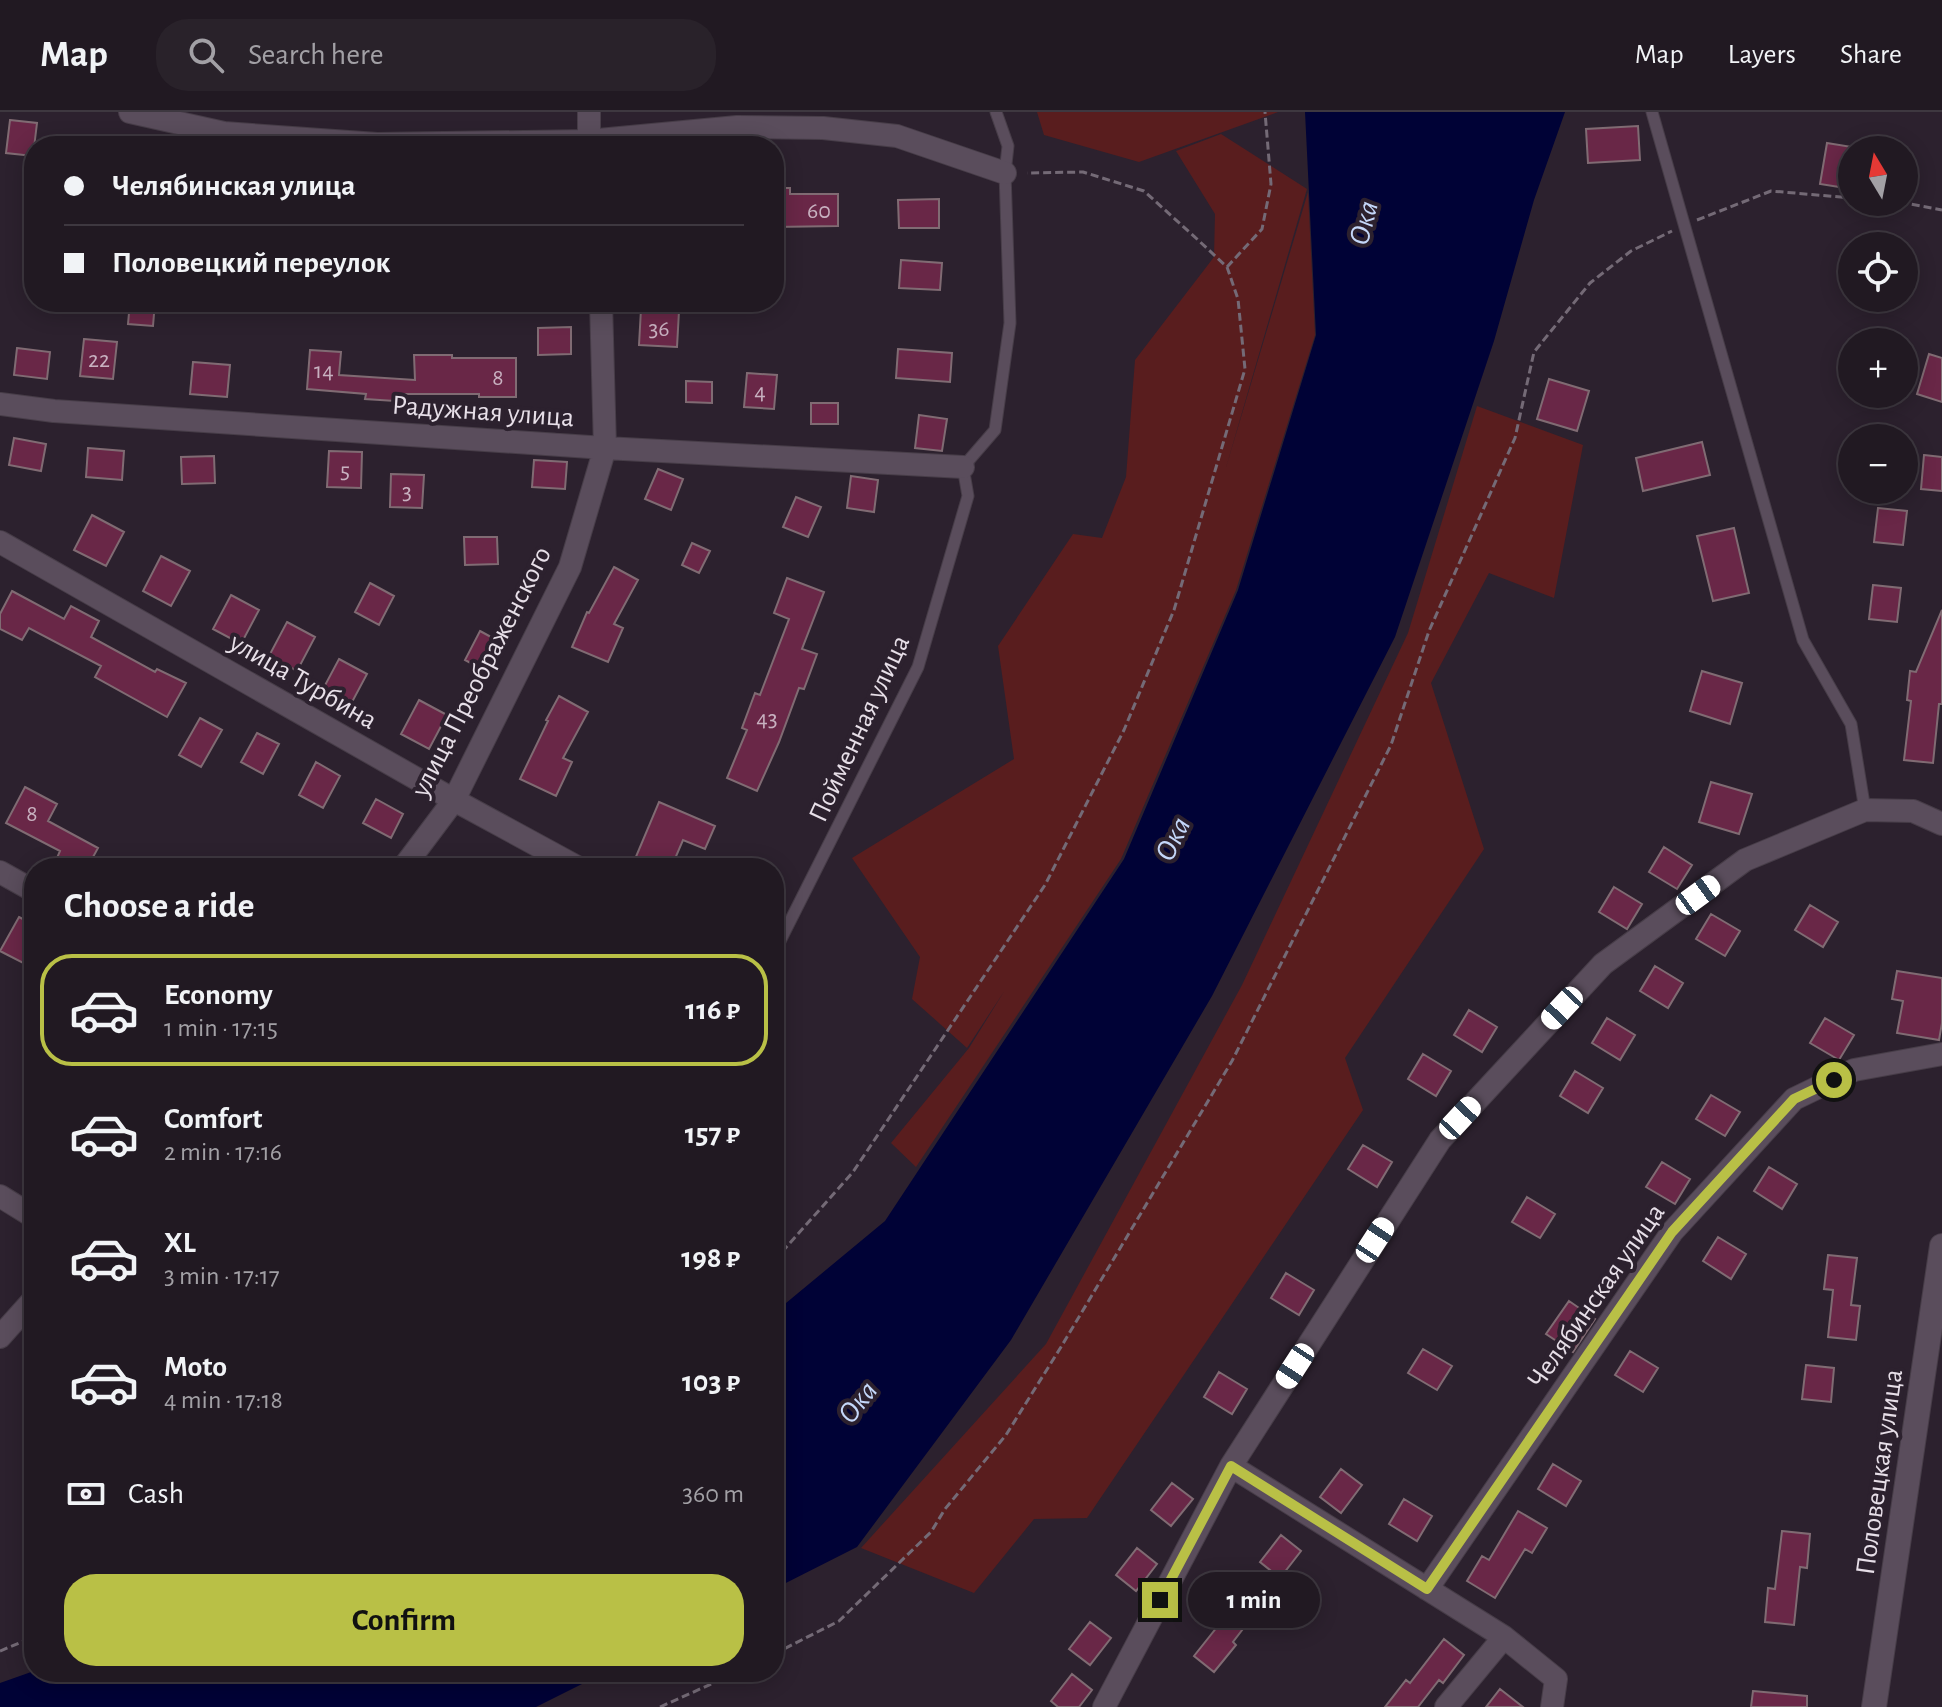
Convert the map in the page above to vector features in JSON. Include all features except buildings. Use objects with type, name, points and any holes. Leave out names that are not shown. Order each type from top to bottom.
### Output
[{"type":"street","points":[[130,112],[224,133],[256,136]]},
{"type":"street","points":[[589,112],[589,136]]},
{"type":"street","points":[[654,136],[737,127],[823,128],[897,136],[1005,173]]},
{"type":"street","name":"улица Преображенского","points":[[410,858],[454,800],[570,567],[605,448],[601,312]]},
{"type":"street","name":"Радужная улица","points":[[0,404],[70,413],[605,448],[963,467]]},
{"type":"street","name":"улица Турбина","points":[[0,542],[561,858]]},
{"type":"street","points":[[1104,1707],[1231,1466],[1440,1140],[1603,964],[1745,860],[1865,810],[1913,811],[1942,824]]},
{"type":"street","points":[[0,872],[24,885]]},
{"type":"street","name":"Челябинская улица","points":[[1427,1589],[1672,1232],[1794,1099],[1854,1070],[1942,1054]]},
{"type":"street","points":[[0,1196],[24,1211]]},
{"type":"street","name":"Половецкая улица","points":[[1874,1707],[1942,1246]]},
{"type":"street","points":[[0,1337],[24,1310]]},
{"type":"street","points":[[1231,1466],[1504,1637],[1556,1679],[1552,1707]]},
{"type":"street","points":[[1446,1707],[1504,1637]]},
{"type":"lane","points":[[963,467],[995,430],[1010,323],[1005,173],[1008,146],[996,112]]},
{"type":"lane","points":[[1652,112],[1803,640],[1851,724],[1865,810]]},
{"type":"lane","name":"Пойменная улица","points":[[784,933],[918,667],[968,496],[963,467]]},
{"type":"path","points":[[1227,267],[1262,229],[1271,184],[1265,112]]},
{"type":"path","points":[[784,1250],[853,1172],[1045,885],[1124,730],[1174,610],[1245,369],[1238,299],[1227,267],[1144,191],[1083,172],[1005,173]]},
{"type":"path","points":[[784,1649],[839,1621],[931,1532],[945,1509],[1006,1435],[1232,1061],[1391,745],[1429,631],[1515,438],[1534,352],[1590,283],[1631,251],[1684,225],[1771,191],[1838,197]]},
{"type":"path","points":[[1918,205],[1942,210]]},
{"type":"path","points":[[0,1651],[24,1641]]},
{"type":"path","points":[[660,1707],[716,1682]]},
{"type":"shaded area","points":[[1037,112],[1278,112],[1139,162],[1044,135]]},
{"type":"shaded area","points":[[1221,134],[1307,189],[1225,471],[1308,192],[1315,335],[1236,590],[1121,859],[916,1167],[891,1143],[969,1048],[1005,990],[967,1048],[912,999],[920,957],[852,858],[1014,759],[998,646],[1073,534],[1102,538],[1126,477],[1135,360],[1214,257],[1215,214],[1176,151]]},
{"type":"shaded area","points":[[1477,406],[1583,445],[1554,598],[1489,573],[1431,683],[1484,849],[1345,1058],[1363,1110],[1087,1518],[1034,1519],[974,1593],[861,1548],[1046,1344],[1242,985],[1408,633]]},
{"type":"water","name":"Ока","points":[[1305,112],[1565,112],[1534,200],[1494,341],[1395,637],[1212,996],[1011,1340],[857,1547],[784,1584],[784,1305],[885,1221],[1124,859],[1238,590],[1316,335]]},
{"type":"water","points":[[24,1675],[24,1682],[586,1682],[536,1707],[0,1707],[0,1683]]},
{"type":"route","points":[[1160,1600],[1231,1466],[1427,1589],[1672,1232],[1794,1099],[1834,1080]]}]
